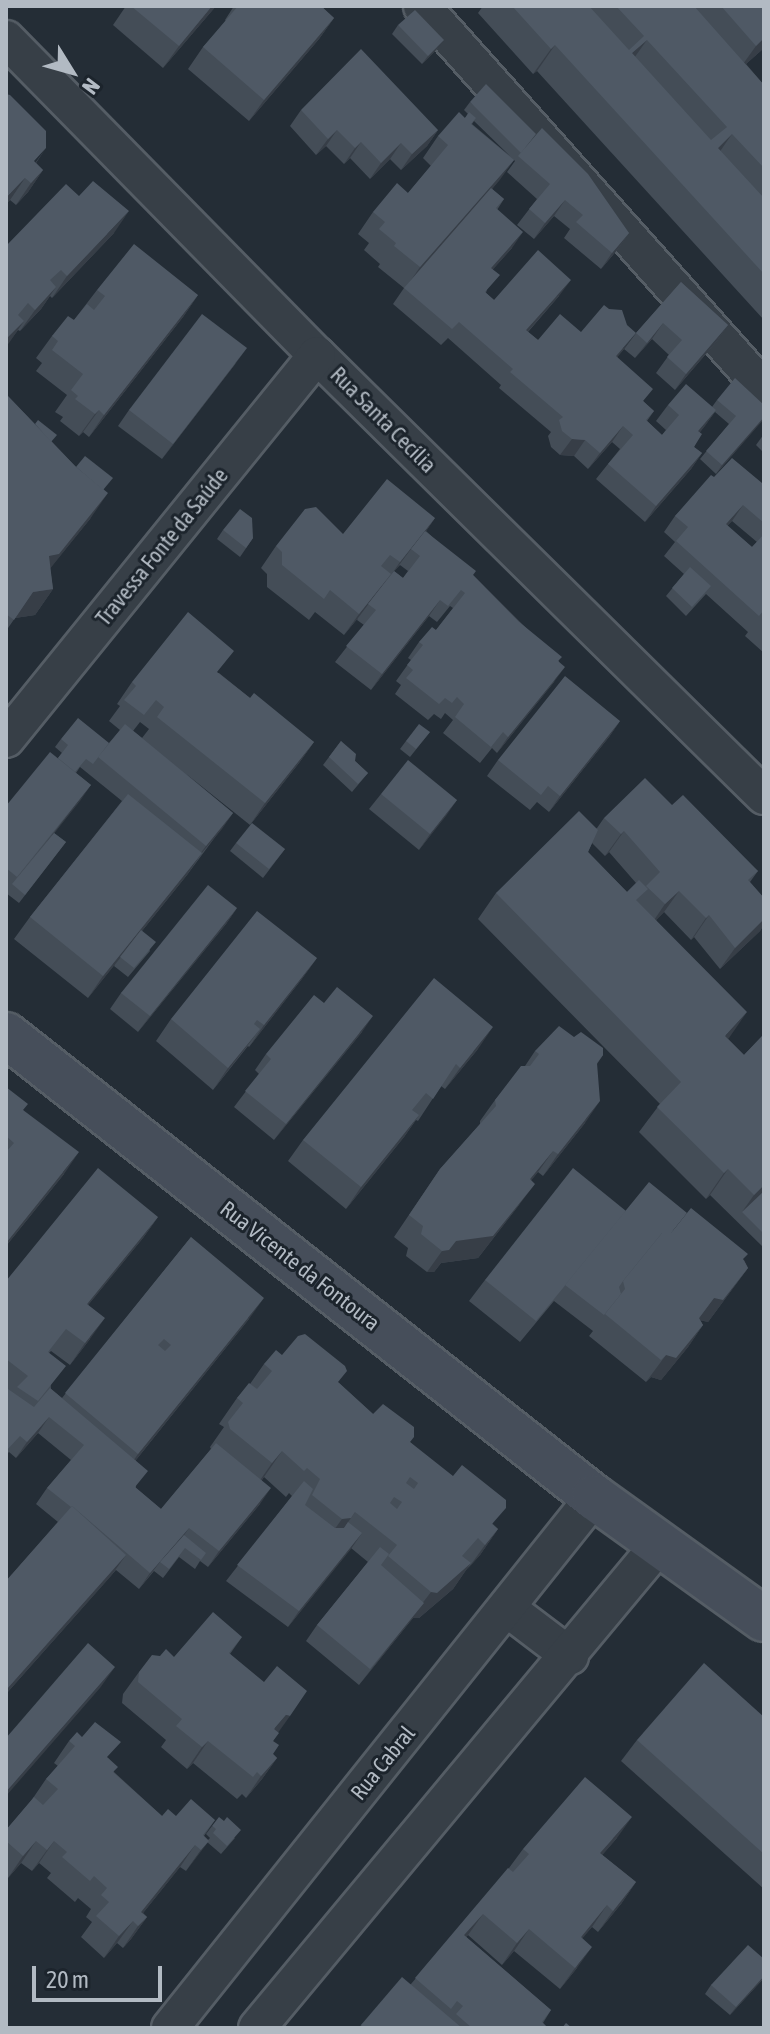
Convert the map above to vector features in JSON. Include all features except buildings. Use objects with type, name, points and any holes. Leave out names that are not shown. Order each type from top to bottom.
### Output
[{"type":"street","points":[[422,6],[764,389]]},
{"type":"street","name":"Rua Santa Cecília","points":[[6,39],[317,355],[764,796]]},
{"type":"street","name":"Travessa Fonte da Saúde","points":[[6,739],[317,355]]},
{"type":"street","name":"Rua Vicente da Fontoura","points":[[6,1035],[594,1497],[658,1546],[764,1619]]},
{"type":"street","name":"Rua Cabral","points":[[170,2028],[508,1609],[594,1497]]},
{"type":"street","points":[[257,2028],[570,1656],[658,1546]]},
{"type":"street","points":[[508,1609],[570,1656]]}]
